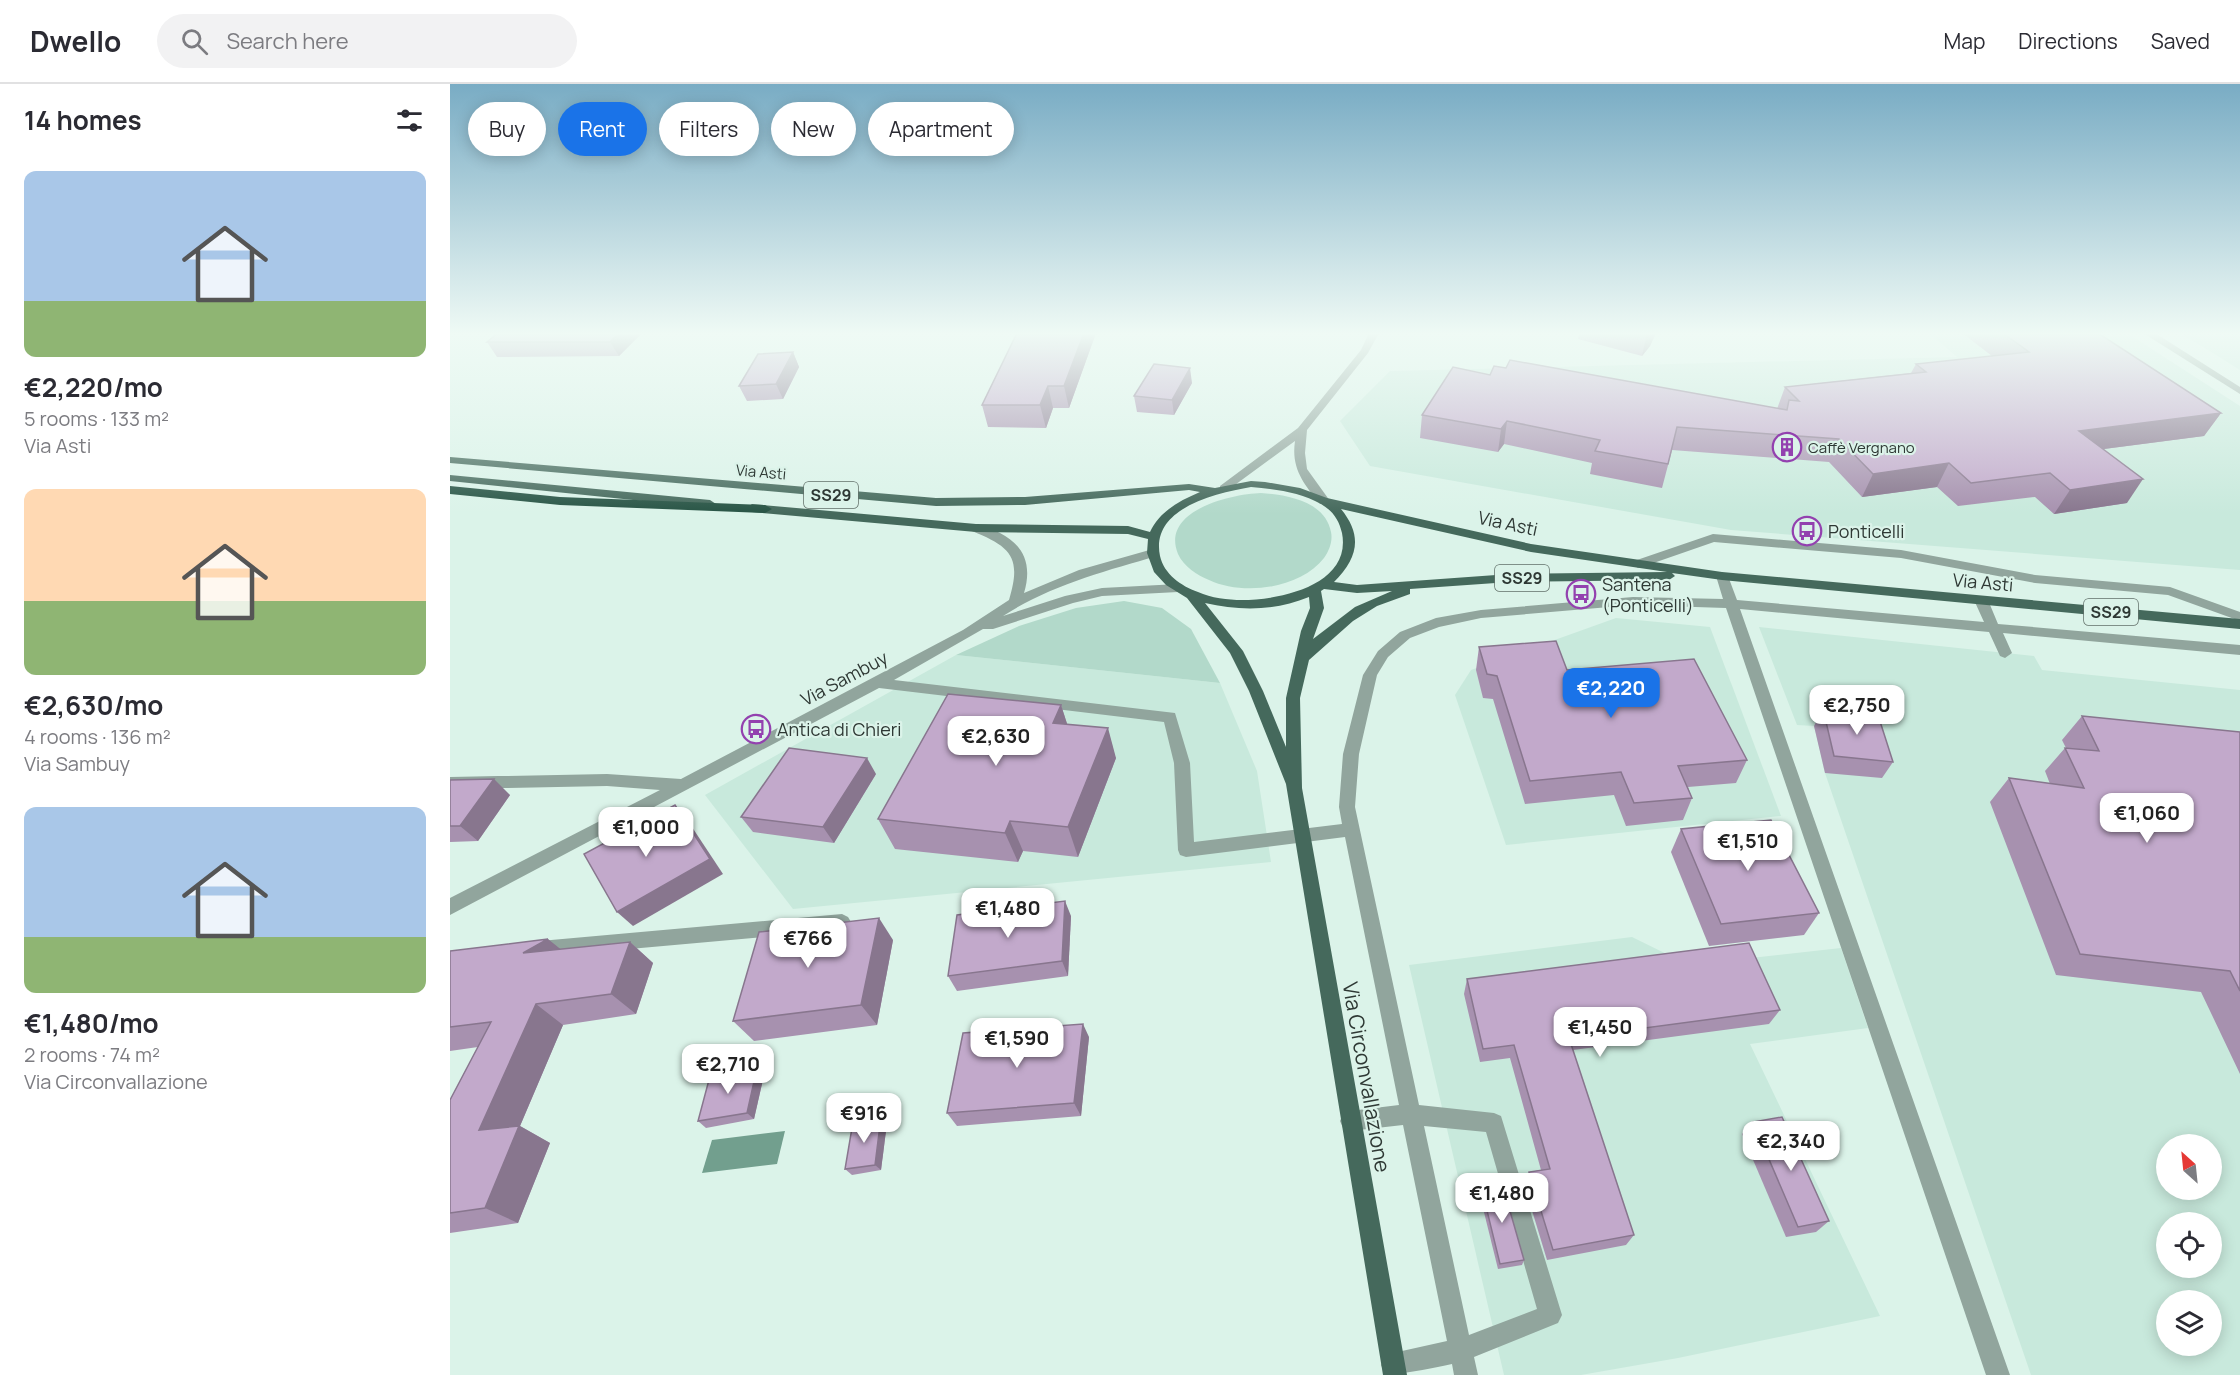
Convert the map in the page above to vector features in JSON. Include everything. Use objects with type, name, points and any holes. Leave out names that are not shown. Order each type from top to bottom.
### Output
[{"type":"highway","points":[[450,490],[560,501],[765,509]]},
{"type":"main road","name":"Via Asti","points":[[450,460],[936,502],[1025,501],[1189,487],[1218,490]]},
{"type":"main road","name":"SS29","points":[[450,478],[976,528],[1128,530],[1154,537]]},
{"type":"main road","points":[[1251,484],[1278,486],[1303,491],[1324,501],[1340,515],[1349,531],[1349,550],[1340,568],[1318,587],[1285,600],[1253,605],[1221,604],[1192,596],[1178,588],[1160,572],[1153,553],[1154,537],[1162,523],[1175,510],[1192,499],[1218,490],[1251,484]]},
{"type":"main road","name":"Via Asti","points":[[1324,501],[1531,548],[1722,576],[2240,624]]},
{"type":"main road","name":"Via Asti","points":[[1318,587],[1357,589],[1433,582],[1587,576],[1722,576]]},
{"type":"main road","points":[[1301,659],[1338,622],[1356,610],[1379,599],[1433,582]]},
{"type":"main road","name":"Via Circonvallazione","points":[[1318,587],[1317,608],[1308,630],[1293,698],[1294,788],[1394,1370]]},
{"type":"main road","name":"Via Circonvallazione","points":[[1192,596],[1236,651],[1256,692],[1294,788]]},
{"type":"street","points":[[1218,490],[1302,430],[1331,393]]},
{"type":"street","points":[[1302,430],[1297,455],[1304,477],[1324,501]]},
{"type":"street","points":[[976,528],[1002,537],[1014,547],[1022,570],[1021,584],[1015,602]]},
{"type":"street","points":[[1638,564],[1713,537],[1901,554],[2035,579],[2170,591],[2240,617]]},
{"type":"street","name":"Via Sambuy","points":[[450,907],[877,683],[968,633],[1015,602],[1084,573],[1153,553]]},
{"type":"street","points":[[1722,576],[1998,1375]]},
{"type":"street","name":"Via Sambuy","points":[[968,633],[1080,597],[1131,589],[1178,588]]},
{"type":"street","points":[[1981,600],[2005,653]]},
{"type":"street","points":[[1466,1375],[1347,807],[1351,754],[1370,675],[1383,654],[1405,635],[1436,623],[1481,614],[1633,601],[1732,604],[2240,650]]},
{"type":"street","points":[[877,683],[1170,717],[1182,763],[1186,850],[1352,831]]},
{"type":"street","points":[[450,783],[607,780],[683,785]]},
{"type":"street","points":[[521,951],[842,922]]},
{"type":"street","points":[[1350,1120],[1411,1114],[1494,1123],[1551,1315],[1461,1350],[1394,1370]]},
{"type":"shaded area","points":[[1368,393],[2220,393],[2240,406],[2240,570],[1731,530],[1370,466],[1340,421]]},
{"type":"shaded area","points":[[1261,493],[1293,498],[1321,513],[1331,532],[1330,546],[1324,558],[1314,569],[1301,577],[1270,587],[1238,588],[1204,578],[1184,563],[1178,554],[1175,539],[1179,526],[1189,516],[1217,501]]},
{"type":"shaded area","points":[[1124,601],[1162,608],[1191,629],[1220,683],[956,655],[1019,626],[1076,608]]},
{"type":"shaded area","points":[[1616,618],[1710,627],[1781,816],[1506,845],[1455,695],[1471,670]]},
{"type":"shaded area","points":[[1759,627],[2034,656],[2042,670],[2240,690],[2240,1375],[2031,1375],[1825,773],[1814,726],[1797,725]]},
{"type":"shaded area","points":[[956,655],[1220,683],[1257,771],[1271,862],[793,909],[705,795]]},
{"type":"shaded area","points":[[1632,937],[1689,965],[1841,948],[1868,1028],[1750,1044],[1880,1316],[1678,1358],[1581,1375],[1504,1375],[1409,965]]},
{"type":"shaded area","points":[[785,1131],[777,1164],[702,1173],[712,1140]]},
{"type":"building","points":[[988,393],[1045,393],[1040,405],[982,405]]},
{"type":"building","points":[[1136,393],[1176,393],[1172,400],[1134,396]]},
{"type":"building","name":"Caffè Vergnano","points":[[1436,393],[1694,393],[1787,410],[1789,400],[1799,401],[1791,393],[2191,393],[2221,413],[2079,431],[2143,479],[2070,490],[2050,473],[1971,483],[1949,463],[1873,474],[1839,439],[1677,427],[1668,464],[1595,451],[1600,440],[1507,421],[1501,429],[1422,415]]},
{"type":"building","points":[[1556,641],[1567,670],[1694,659],[1747,760],[1678,766],[1692,798],[1634,803],[1621,772],[1530,781],[1497,676],[1487,674],[1479,647]]},
{"type":"building","points":[[948,694],[1061,705],[1053,723],[1108,728],[1068,827],[1010,821],[1005,833],[878,819]]},
{"type":"building","points":[[1823,709],[1878,715],[1893,762],[1834,756]]},
{"type":"building","points":[[2082,716],[2240,732],[2240,991],[2230,971],[2080,954],[2009,778],[2084,788],[2065,748],[2099,751]]},
{"type":"building","points":[[789,748],[867,758],[823,827],[741,817]]},
{"type":"building","points":[[494,779],[460,826],[450,826],[450,780]]},
{"type":"building","points":[[675,805],[710,859],[617,912],[584,854]]},
{"type":"building","points":[[1771,820],[1819,913],[1721,924],[1681,829]]},
{"type":"building","points":[[1065,901],[1062,961],[948,976],[957,915]]},
{"type":"building","points":[[879,918],[861,1005],[733,1021],[759,932]]},
{"type":"building","points":[[548,939],[523,953],[630,942],[611,994],[536,1004],[479,1130],[519,1126],[485,1208],[450,1213],[450,1100],[491,1022],[450,1027],[450,951]]},
{"type":"building","points":[[1749,943],[1780,1010],[1569,1038],[1634,1235],[1553,1250],[1529,1172],[1550,1169],[1514,1045],[1483,1049],[1467,979]]},
{"type":"building","points":[[1083,1024],[1074,1103],[947,1113],[963,1033]]},
{"type":"building","points":[[757,1068],[747,1113],[698,1121],[710,1076]]},
{"type":"building","points":[[881,1117],[875,1165],[845,1169],[853,1122]]},
{"type":"building","points":[[1782,1117],[1829,1221],[1798,1227],[1753,1122]]},
{"type":"building","points":[[1502,1183],[1524,1260],[1500,1264],[1481,1186]]},
{"type":"place","name":"Caffè Vergnano","points":[[1787,447]]},
{"type":"place","name":"Ponticelli","points":[[1807,531]]},
{"type":"place","name":"Santena (Ponticelli)","points":[[1581,594]]},
{"type":"place","name":"Antica di Chieri","points":[[756,729]]}]
